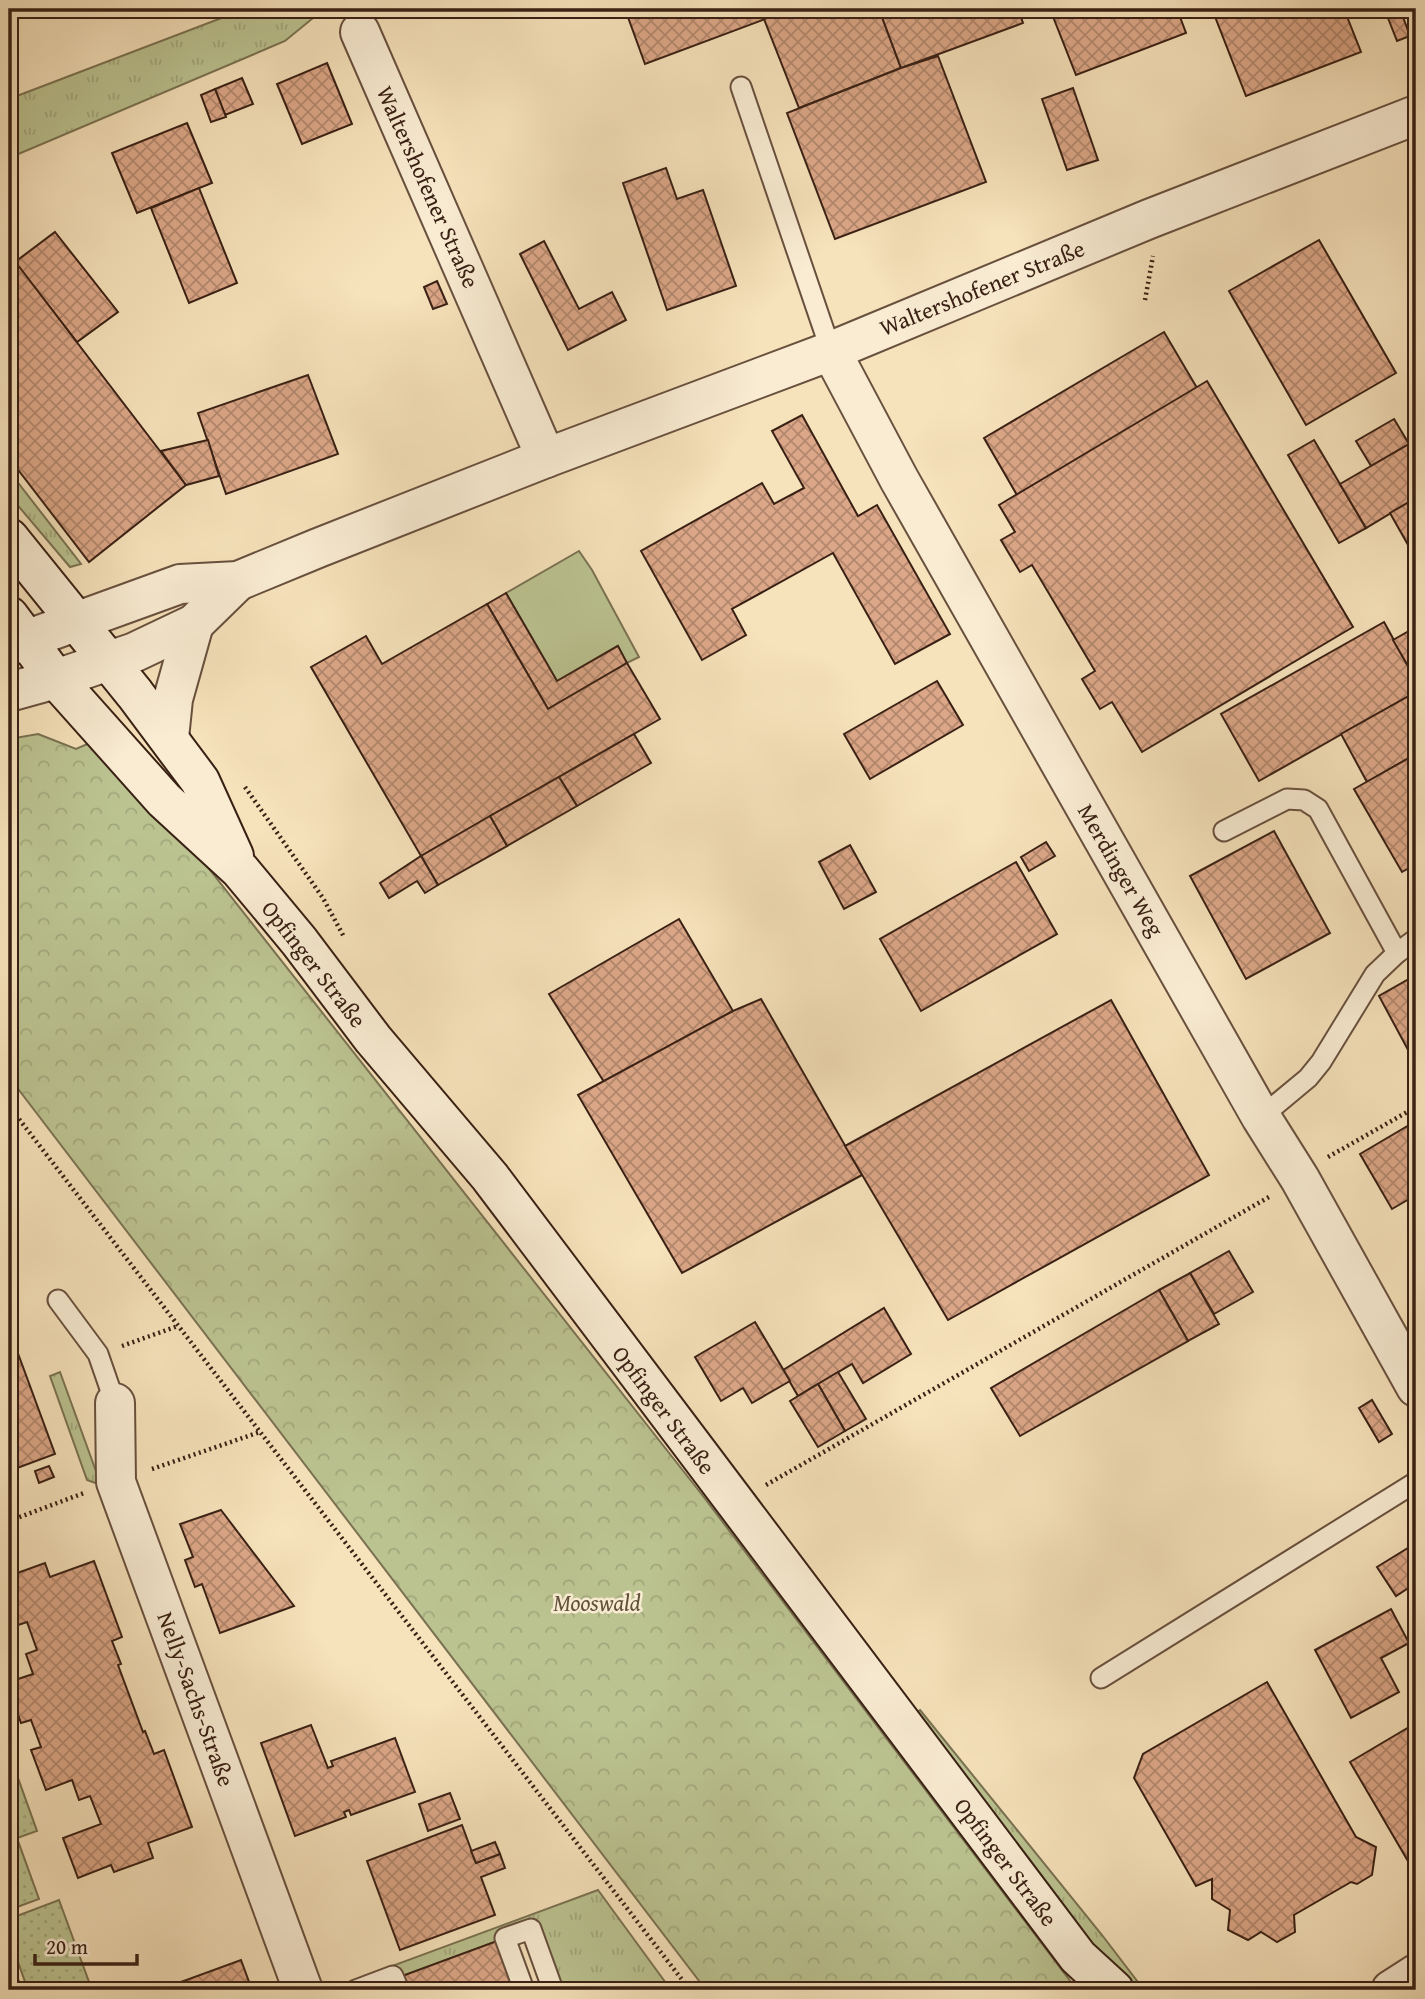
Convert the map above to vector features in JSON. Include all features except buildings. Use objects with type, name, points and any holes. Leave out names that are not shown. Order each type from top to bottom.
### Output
[{"type":"street","name":"Waltershofener Straße","points":[[360,32],[546,458]]},
{"type":"street","name":"Waltershofener Straße","points":[[14,634],[77,622],[180,584],[238,581],[546,458],[831,351],[1149,219],[1416,115]]},
{"type":"street","name":"Merdinger Weg","points":[[831,351],[906,491],[1416,1387]]},
{"type":"street","name":"Opfinger Straße","points":[[9,538],[169,738],[200,781],[240,870]]},
{"type":"street","name":"Waltershofener Straße","points":[[9,692],[108,662],[194,624],[238,581]]},
{"type":"street","points":[[169,738],[173,699],[194,624]]},
{"type":"street","name":"Opfinger Straße","points":[[14,634],[164,800],[240,870],[299,941],[373,1039],[490,1177],[1086,1974],[1114,1990]]},
{"type":"street","name":"Nelly-Sachs-Straße","points":[[115,1403],[116,1482],[303,1990]]},
{"type":"street","points":[[1391,1990],[1416,1974]]},
{"type":"lane","points":[[741,87],[831,351]]},
{"type":"lane","points":[[1224,831],[1287,799],[1304,800],[1318,809],[1397,953]]},
{"type":"lane","points":[[1261,1117],[1308,1078],[1321,1062],[1375,974],[1416,939]]},
{"type":"lane","points":[[58,1300],[98,1354],[115,1403]]},
{"type":"lane","points":[[1101,1678],[1416,1482]]},
{"type":"lane","points":[[524,1990],[505,1938],[531,1929],[553,1990]]},
{"type":"lane","points":[[356,1990],[393,1976],[399,1990]]},
{"type":"path","points":[[1145,300],[1151,265]]},
{"type":"path","points":[[9,1105],[690,1990]]},
{"type":"path","points":[[765,1485],[1300,1179],[1330,1156],[1416,1107]]},
{"type":"path","points":[[98,1354],[177,1326]]},
{"type":"green space","points":[[245,9],[324,9],[285,41],[9,158],[9,99]]},
{"type":"green space","points":[[9,471],[81,564],[70,567],[9,495]]},
{"type":"green space","points":[[579,551],[639,657],[627,663],[617,646],[557,681],[506,593]]},
{"type":"green space","name":"Mooswald","points":[[38,734],[76,749],[92,742],[206,865],[703,1496],[1077,1990],[706,1990],[9,1077],[9,739]]},
{"type":"green space","points":[[60,1372],[101,1485],[87,1480],[50,1376]]},
{"type":"green space","points":[[920,1710],[1144,1990],[1133,1990],[1083,1933],[914,1714]]},
{"type":"green space","points":[[9,1753],[37,1831],[17,1838],[39,1899],[9,1910]]},
{"type":"green space","points":[[598,1890],[671,1990],[553,1990],[531,1929],[394,1979],[356,1990],[336,1990],[335,1987]]},
{"type":"green space","points":[[59,1900],[92,1990],[28,1990],[9,1937],[9,1919]]}]
